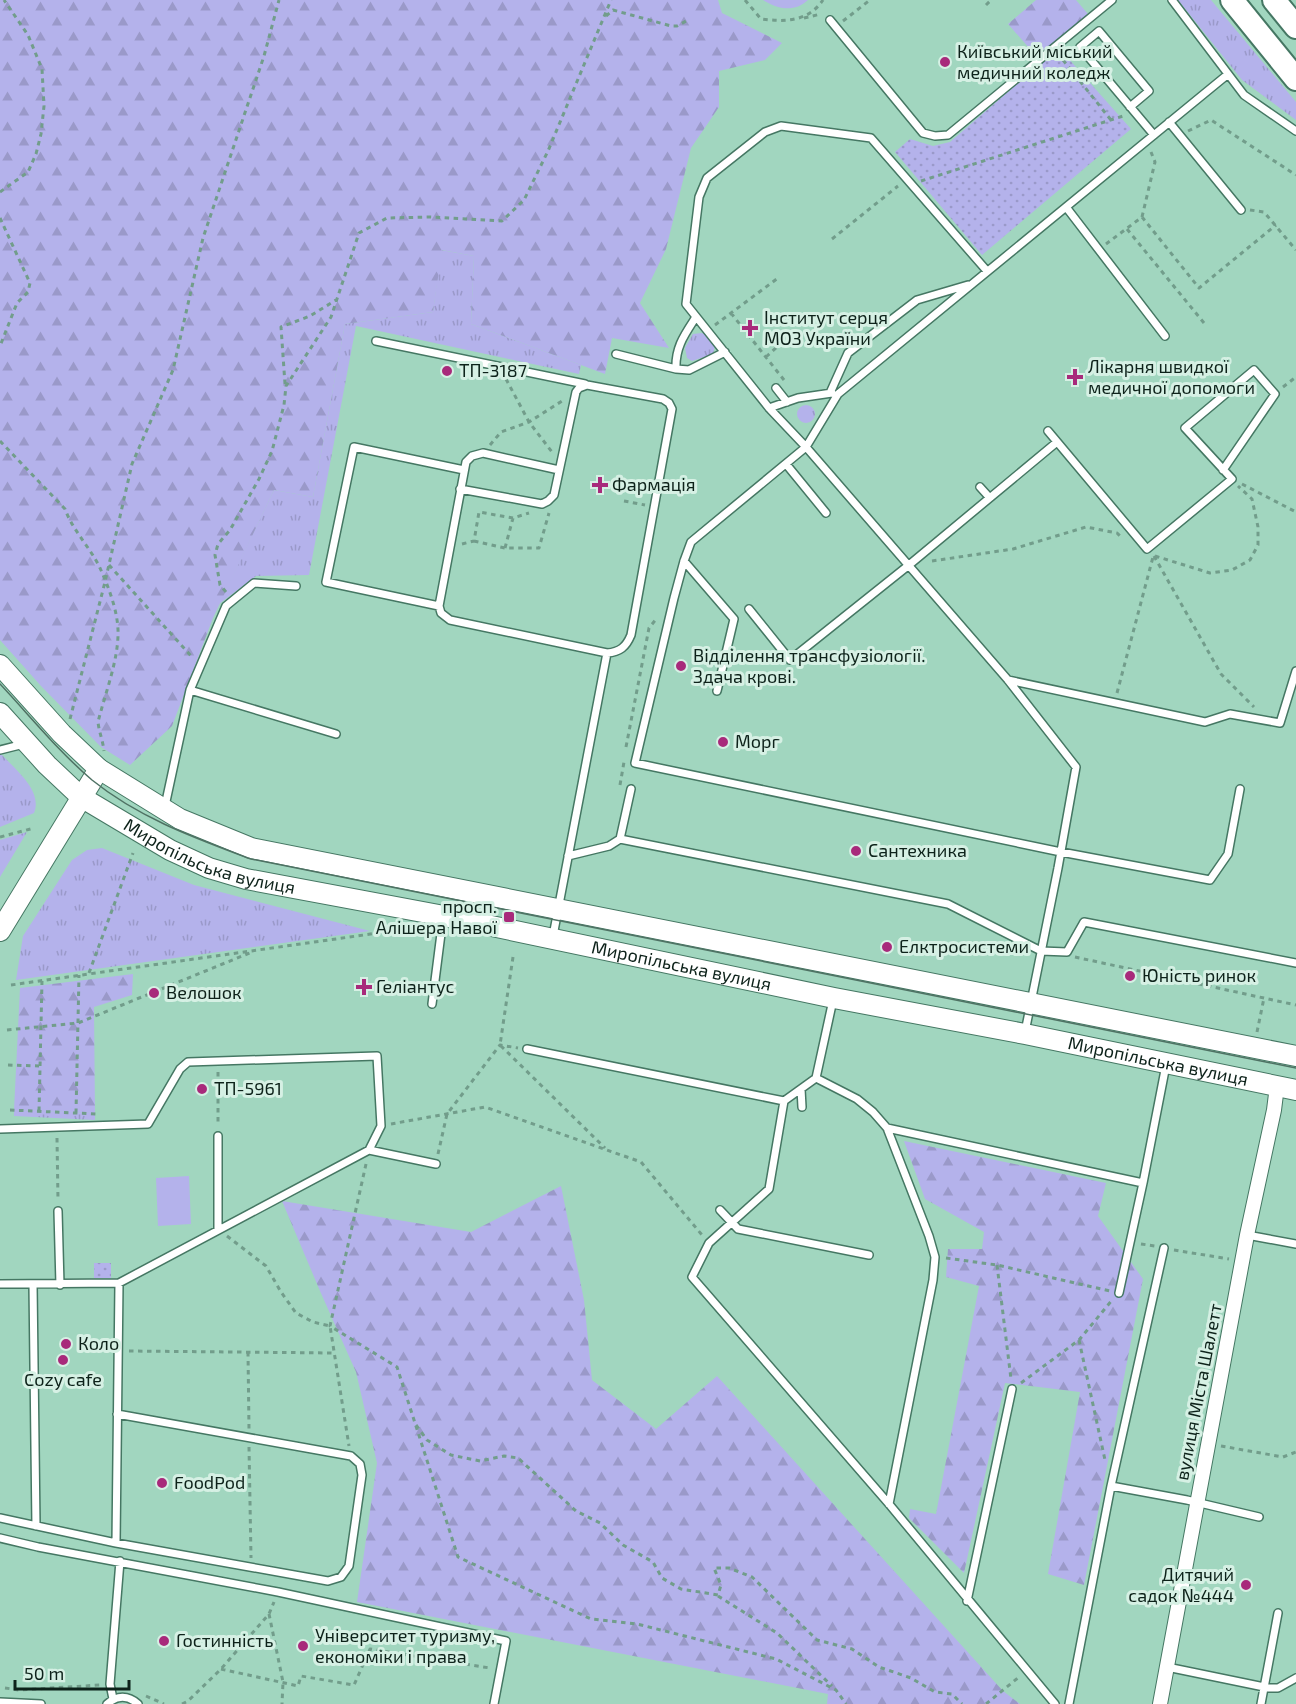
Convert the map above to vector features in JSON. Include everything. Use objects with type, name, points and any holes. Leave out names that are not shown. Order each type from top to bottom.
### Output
[{"type":"main road","points":[[1232,0],[1296,79]]},
{"type":"main road","points":[[1274,0],[1296,27]]},
{"type":"street","name":"Миропільська вулиця","points":[[0,665],[62,734],[165,810],[180,819],[251,848],[1296,1056]]},
{"type":"street","name":"Миропільська вулиця","points":[[0,713],[47,765],[81,796],[170,850],[209,868],[246,879],[444,916],[834,998],[1166,1062],[1286,1088]]},
{"type":"street","points":[[0,931],[102,762]]},
{"type":"street","name":"вулиця Міста Шалетт","points":[[1160,1704],[1247,1235],[1274,1110],[1286,1088]]},
{"type":"lane","points":[[830,20],[923,133],[935,136],[948,135],[1112,0]]},
{"type":"lane","points":[[1172,0],[1244,95],[1296,131]]},
{"type":"lane","points":[[1129,111],[1149,91],[1099,31],[1080,47],[1129,111],[1152,137]]},
{"type":"lane","points":[[769,408],[798,398],[834,394],[1227,75]]},
{"type":"lane","points":[[1169,122],[1241,210]]},
{"type":"lane","points":[[987,271],[871,138],[781,126],[765,132],[707,178],[699,197],[686,304],[769,408],[806,447],[1008,680],[1076,767],[1025,1034]]},
{"type":"lane","points":[[1066,207],[1165,336]]},
{"type":"lane","points":[[973,283],[916,300],[848,353],[834,394],[806,447],[692,542],[684,561],[635,763],[1061,852],[1210,880],[1228,854],[1240,789]]},
{"type":"lane","points":[[676,369],[675,359],[681,338],[696,317]]},
{"type":"lane","points":[[376,340],[663,399],[669,403],[672,409],[632,635],[627,645],[616,652],[607,653],[450,621],[441,613],[439,606],[466,462],[472,456],[483,453],[560,466]]},
{"type":"lane","points":[[616,354],[676,369],[689,370],[725,352]]},
{"type":"lane","points":[[1048,431],[1146,551],[1232,479],[1223,470],[1185,428],[1254,370],[1275,394],[1223,470]]},
{"type":"lane","points":[[460,489],[542,504],[548,501],[554,495],[576,392],[586,385]]},
{"type":"lane","points":[[776,388],[787,402]]},
{"type":"lane","points":[[749,609],[790,660],[1057,442]]},
{"type":"lane","points":[[439,606],[326,582],[354,447],[464,470]]},
{"type":"lane","points":[[786,464],[826,513]]},
{"type":"lane","points":[[980,487],[989,497]]},
{"type":"lane","points":[[684,561],[734,619],[717,692]]},
{"type":"lane","points":[[165,810],[190,690],[226,606],[254,583],[296,586]]},
{"type":"lane","points":[[553,939],[607,653]]},
{"type":"lane","points":[[1008,680],[1205,722],[1230,714],[1280,723],[1296,671]]},
{"type":"lane","points":[[190,690],[336,734]]},
{"type":"lane","points":[[0,750],[27,743]]},
{"type":"lane","points":[[620,839],[631,789]]},
{"type":"lane","points":[[568,856],[609,846],[620,839],[948,904],[1041,951],[1067,952],[1084,922],[1296,963]]},
{"type":"lane","points":[[432,1004],[444,916]]},
{"type":"lane","points":[[527,1049],[783,1101],[816,1078],[834,998]]},
{"type":"lane","points":[[0,1129],[148,1124],[183,1065],[194,1061],[377,1056],[381,1126],[369,1150],[119,1283],[0,1284]]},
{"type":"lane","points":[[1119,1293],[1166,1062]]},
{"type":"lane","points":[[816,1078],[857,1099],[887,1128],[935,1257],[933,1280],[889,1504]]},
{"type":"lane","points":[[801,1089],[802,1107]]},
{"type":"lane","points":[[783,1101],[769,1189],[709,1243],[692,1277],[889,1504],[967,1601],[1055,1704]]},
{"type":"lane","points":[[887,1128],[1143,1183]]},
{"type":"lane","points":[[218,1136],[218,1229]]},
{"type":"lane","points":[[369,1150],[436,1164]]},
{"type":"lane","points":[[720,1210],[738,1229],[869,1255]]},
{"type":"lane","points":[[58,1211],[60,1285]]},
{"type":"lane","points":[[1247,1235],[1296,1244]]},
{"type":"lane","points":[[1069,1704],[1111,1486],[1164,1248]]},
{"type":"lane","points":[[116,1543],[119,1283]]},
{"type":"lane","points":[[33,1284],[36,1526]]},
{"type":"lane","points":[[967,1601],[1012,1389]]},
{"type":"lane","points":[[0,1518],[116,1543],[328,1581],[341,1577],[349,1566],[362,1475],[360,1464],[351,1456],[117,1413]]},
{"type":"lane","points":[[1111,1486],[1259,1518]]},
{"type":"lane","points":[[0,1538],[278,1592],[506,1641],[494,1704]]},
{"type":"lane","points":[[120,1561],[110,1702],[122,1697],[138,1704]]},
{"type":"lane","points":[[1261,1704],[1278,1613]]},
{"type":"lane","points":[[1167,1667],[1264,1687],[1278,1688],[1296,1678]]},
{"type":"lane","points":[[0,1702],[41,1704]]},
{"type":"path","points":[[0,192],[28,172],[41,134],[44,106],[42,69],[28,35],[4,0]]},
{"type":"path","points":[[62,734],[69,723],[132,464],[173,370],[203,238],[264,56],[279,0]]},
{"type":"path","points":[[286,386],[331,317],[359,233],[387,218],[431,217],[502,221],[524,200],[553,141],[611,0]]},
{"type":"path","points":[[745,0],[761,20],[784,22],[820,13],[830,20]]},
{"type":"path","points":[[802,18],[823,0]]},
{"type":"path","points":[[836,27],[870,0]]},
{"type":"path","points":[[986,5],[991,0]]},
{"type":"path","points":[[604,18],[613,10],[671,26],[677,26],[688,20]]},
{"type":"path","points":[[1063,60],[1111,120]]},
{"type":"path","points":[[832,239],[909,182],[1111,120],[1129,111]]},
{"type":"path","points":[[1180,135],[1211,120],[1296,175]]},
{"type":"path","points":[[1099,249],[1142,217],[1155,162],[1150,153],[1157,146],[1152,137]]},
{"type":"path","points":[[1241,210],[1264,212],[1296,250]]},
{"type":"path","points":[[1142,217],[1199,288],[1276,225]]},
{"type":"path","points":[[0,218],[30,283],[28,292],[17,303],[0,346]]},
{"type":"path","points":[[1127,229],[1204,324]]},
{"type":"path","points":[[707,331],[778,278]]},
{"type":"path","points":[[226,606],[226,590],[220,585],[215,555],[218,544],[230,530],[272,451],[284,405],[286,386],[280,327],[310,316],[338,299]]},
{"type":"path","points":[[730,314],[798,398]]},
{"type":"path","points":[[765,357],[777,347]]},
{"type":"path","points":[[500,367],[529,422],[560,466]]},
{"type":"path","points":[[1275,394],[1296,377]]},
{"type":"path","points":[[483,453],[501,432],[529,422],[576,392]]},
{"type":"path","points":[[0,441],[65,509],[69,520],[89,547],[116,614],[117,647],[98,722],[99,733],[103,739],[102,762]]},
{"type":"path","points":[[1146,551],[1154,556],[1210,573],[1232,570],[1250,560],[1258,545],[1258,527],[1252,499],[1232,479]]},
{"type":"path","points":[[1232,479],[1296,512]]},
{"type":"path","points":[[450,547],[474,541],[506,548],[539,548],[554,495]]},
{"type":"path","points":[[624,501],[630,502]]},
{"type":"path","points":[[474,541],[479,512],[513,518],[532,512]]},
{"type":"path","points":[[506,548],[513,518]]},
{"type":"path","points":[[909,565],[1013,549],[1086,527],[1117,533],[1123,538]]},
{"type":"path","points":[[1114,703],[1154,556]]},
{"type":"path","points":[[1154,556],[1221,674],[1266,720]]},
{"type":"path","points":[[109,565],[200,667]]},
{"type":"path","points":[[0,837],[34,828]]},
{"type":"path","points":[[89,974],[134,853]]},
{"type":"path","points":[[10,985],[392,931]]},
{"type":"path","points":[[7,1030],[78,1023],[256,950]]},
{"type":"path","points":[[1067,952],[1075,957],[1296,1005]]},
{"type":"path","points":[[76,1113],[79,975]]},
{"type":"path","points":[[39,1111],[42,980]]},
{"type":"path","points":[[1254,1047],[1264,998]]},
{"type":"path","points":[[436,1164],[447,1114],[500,1045],[527,1049]]},
{"type":"path","points":[[218,1060],[218,1136]]},
{"type":"path","points":[[8,1065],[40,1066]]},
{"type":"path","points":[[381,1126],[485,1107],[641,1162],[709,1243]]},
{"type":"path","points":[[57,1128],[58,1211]]},
{"type":"path","points":[[348,1432],[330,1326],[369,1150]]},
{"type":"path","points":[[218,1229],[266,1266],[296,1313],[313,1322],[330,1326],[397,1367],[458,1557],[591,1619],[637,1624],[776,1659],[836,1690]]},
{"type":"path","points":[[1131,1242],[1242,1262]]},
{"type":"path","points":[[935,1257],[997,1265],[1119,1293],[1079,1340],[1012,1389],[997,1265]]},
{"type":"path","points":[[1079,1340],[1111,1486]]},
{"type":"path","points":[[118,1351],[334,1353]]},
{"type":"path","points":[[248,1353],[251,1567]]},
{"type":"path","points":[[415,1423],[428,1440],[451,1455],[480,1461],[504,1456],[518,1458],[576,1511],[600,1523],[623,1545],[653,1562],[662,1578],[681,1589],[718,1595],[777,1633],[836,1690],[846,1704]]},
{"type":"path","points":[[1209,1444],[1283,1457],[1296,1452]]},
{"type":"path","points":[[718,1595],[720,1585],[714,1568],[729,1568],[752,1577],[816,1640],[852,1648],[879,1667],[911,1678],[935,1692],[952,1694],[962,1704]]},
{"type":"path","points":[[182,1704],[221,1669],[269,1614],[278,1592]]},
{"type":"path","points":[[269,1614],[283,1682],[282,1704]]},
{"type":"path","points":[[221,1669],[298,1686],[301,1676],[354,1685],[370,1649],[500,1670]]},
{"type":"path","points":[[986,1704],[1027,1671]]},
{"type":"path","points":[[5,1688],[19,1690],[111,1684]]},
{"type":"path","points":[[142,1694],[164,1704]]},
{"type":"green space","points":[[0,0],[718,0],[722,13],[782,43],[765,60],[719,71],[719,107],[691,148],[666,249],[640,303],[669,348],[612,338],[605,374],[471,324],[474,256],[442,250],[433,312],[345,324],[313,497],[274,490],[213,618],[172,726],[130,765],[101,747],[0,640]]},
{"type":"green space","points":[[763,0],[808,0],[797,7],[786,8],[774,6]]},
{"type":"green space","points":[[1036,0],[1076,0],[1088,14],[1037,57],[1008,24]]},
{"type":"green space","points":[[1178,0],[1211,0],[1296,102],[1296,120],[1242,80]]},
{"type":"green space","points":[[1059,48],[1131,129],[982,255],[895,152],[910,139],[933,146],[950,142]]},
{"type":"green space","points":[[441,250],[474,256],[471,324],[581,365],[579,374],[356,326],[309,575],[256,576],[219,604],[274,490],[313,497],[345,324],[433,312]]},
{"type":"green space","points":[[702,333],[710,338],[715,346],[713,354],[692,361],[687,358],[685,348],[693,334]]},
{"type":"green space","points":[[806,405],[812,408],[815,414],[812,420],[806,423],[800,420],[797,414],[800,408]]},
{"type":"green space","points":[[0,755],[27,781],[35,797],[36,805],[34,813],[0,827]]},
{"type":"green space","points":[[27,832],[0,877],[0,840]]},
{"type":"green space","points":[[102,848],[194,885],[370,931],[16,980],[23,936],[72,860],[87,850]]},
{"type":"green space","points":[[133,974],[132,995],[94,1007],[95,1113],[14,1110],[20,988]]},
{"type":"green space","points":[[14,1110],[95,1113],[95,1120],[14,1116]]},
{"type":"green space","points":[[904,1141],[1106,1183],[1098,1216],[1143,1279],[1084,1585],[1048,1574],[1080,1392],[1005,1383],[964,1573],[909,1518],[910,1509],[936,1514],[979,1286],[946,1277],[948,1249],[982,1249],[984,1232],[925,1199]]},
{"type":"green space","points":[[189,1176],[191,1224],[158,1226],[156,1178]]},
{"type":"green space","points":[[561,1186],[584,1300],[592,1380],[656,1429],[717,1376],[1003,1691],[1020,1704],[827,1704],[828,1694],[357,1602],[377,1463],[356,1372],[282,1201],[471,1232]]},
{"type":"green space","points":[[94,1263],[111,1263],[111,1278],[94,1278]]},
{"type":"tram line","points":[[0,684],[68,758],[110,793],[168,826],[251,859],[1296,1068]]},
{"type":"place","name":"Київський міський медичний коледж","points":[[945,62]]},
{"type":"place","name":"Інститут серця МОЗ України","points":[[750,328]]},
{"type":"place","name":"ТП-3187","points":[[447,371]]},
{"type":"place","name":"Лікарня швидкої медичної допомоги","points":[[1075,377]]},
{"type":"place","name":"Фармація","points":[[600,485]]},
{"type":"place","name":"Відділення трансфузіології. Здача крові.","points":[[681,666]]},
{"type":"place","name":"Морг","points":[[723,742]]},
{"type":"place","name":"Сантехника","points":[[856,851]]},
{"type":"place","name":"просп. Алішера Навої","points":[[509,917]]},
{"type":"place","name":"Елктросистеми","points":[[887,947]]},
{"type":"place","name":"Юність ринок","points":[[1130,976]]},
{"type":"place","name":"Геліантус","points":[[364,987]]},
{"type":"place","name":"Велошок","points":[[154,993]]},
{"type":"place","name":"ТП-5961","points":[[202,1089]]},
{"type":"place","name":"Коло","points":[[66,1344]]},
{"type":"place","name":"Cozy cafe","points":[[63,1360]]},
{"type":"place","name":"FoodPod","points":[[162,1483]]},
{"type":"place","name":"Дитячий садок №444","points":[[1246,1585]]},
{"type":"place","name":"Гостинність","points":[[164,1641]]},
{"type":"place","name":"Університет туризму, економіки і права","points":[[303,1646]]}]
